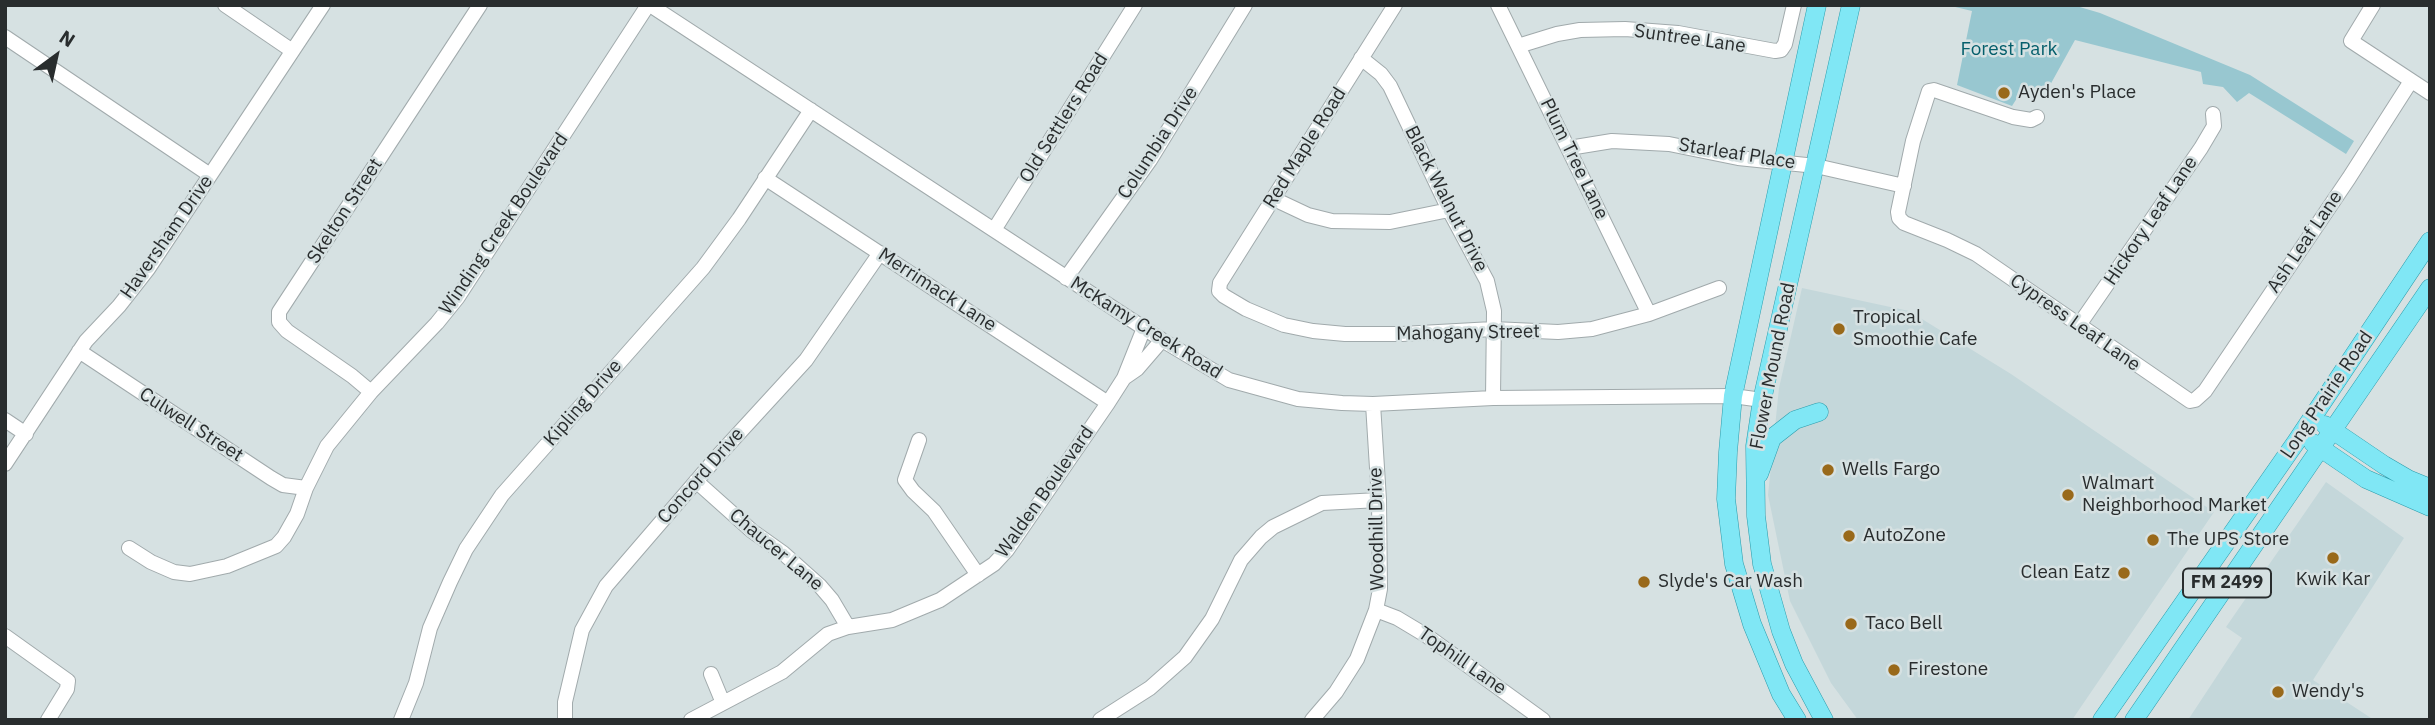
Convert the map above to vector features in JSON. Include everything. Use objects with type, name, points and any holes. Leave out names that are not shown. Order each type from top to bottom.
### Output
[{"type":"main road","name":"Flower Mound Road","points":[[1797,720],[1782,694],[1752,624],[1734,564],[1726,499],[1733,396],[1817,5]]},
{"type":"main road","name":"Flower Mound Road","points":[[1824,720],[1794,664],[1775,615],[1762,565],[1754,488],[1755,446],[1762,400],[1851,5]]},
{"type":"main road","name":"Long Prairie Road","points":[[2102,720],[2301,435],[2430,242]]},
{"type":"main road","name":"Long Prairie Road","points":[[2133,720],[2430,288]]},
{"type":"main road","points":[[1754,488],[1772,438],[1795,420],[1819,412]]},
{"type":"main road","points":[[2314,416],[2384,465],[2430,488]]},
{"type":"main road","points":[[2301,435],[2366,479],[2430,507]]},
{"type":"main road","points":[[2195,630],[2194,611],[2229,554],[2228,539]]},
{"type":"main road","points":[[2133,720],[2138,696],[2182,627],[2184,621],[2180,607]]},
{"type":"main road","points":[[1752,624],[1775,615]]},
{"type":"street","points":[[225,5],[291,50]]},
{"type":"street","name":"Haversham Drive","points":[[5,464],[79,351],[148,269],[323,5]]},
{"type":"street","name":"Skelton Street","points":[[371,391],[287,331],[279,322],[279,312],[480,5]]},
{"type":"street","name":"Winding Creek Boulevard","points":[[129,548],[151,562],[174,572],[190,575],[227,565],[276,546],[298,514],[306,488],[327,446],[371,391],[458,297],[649,5]]},
{"type":"street","name":"McKamy Creek Road","points":[[649,5],[1143,328],[1229,380],[1309,401],[1373,404],[1493,398],[1733,396],[1762,400]]},
{"type":"street","name":"Old Settlers Road","points":[[993,230],[1135,5]]},
{"type":"street","name":"Columbia Drive","points":[[1066,278],[1150,160],[1245,5]]},
{"type":"street","name":"Red Maple Road","points":[[1219,291],[1220,283],[1395,5]]},
{"type":"street","name":"Plum Tree Lane","points":[[1498,5],[1649,314]]},
{"type":"street","name":"Suntree Lane","points":[[1518,46],[1580,30],[1625,29],[1678,33],[1775,51],[1785,44],[1794,5]]},
{"type":"street","points":[[2373,5],[2351,41],[2430,93]]},
{"type":"street","points":[[5,37],[210,175]]},
{"type":"street","name":"Black Walnut Drive","points":[[1362,58],[1381,74],[1390,86],[1449,210],[1487,281],[1494,311],[1493,398]]},
{"type":"street","name":"Ash Leaf Lane","points":[[2195,400],[2205,391],[2411,81]]},
{"type":"street","points":[[1904,186],[1913,141],[1928,91],[1934,90],[2013,117],[2031,120],[2037,117]]},
{"type":"street","name":"Kipling Drive","points":[[401,720],[416,683],[430,628],[450,582],[466,549],[502,495],[703,268],[811,110]]},
{"type":"street","name":"Hickory Leaf Lane","points":[[2079,325],[2201,148],[2214,126],[2213,114]]},
{"type":"street","name":"Starleaf Place","points":[[1569,148],[1612,141],[1669,144],[1738,158],[1816,166],[1904,186]]},
{"type":"street","name":"Merrimack Lane","points":[[765,178],[1108,403]]},
{"type":"street","name":"Cypress Leaf Lane","points":[[1904,186],[1899,218],[1904,223],[1976,254],[2184,398],[2195,400]]},
{"type":"street","points":[[1274,199],[1308,215],[1332,221],[1390,222],[1449,210]]},
{"type":"street","name":"Concord Drive","points":[[565,720],[565,702],[582,630],[606,586],[696,481],[806,360],[880,253]]},
{"type":"street","name":"Mahogany Street","points":[[1219,291],[1246,309],[1284,325],[1345,334],[1402,334],[1493,330],[1558,332],[1592,329],[1649,314],[1719,288]]},
{"type":"street","name":"Walden Boulevard","points":[[691,720],[768,681],[828,634],[848,626],[892,620],[940,600],[978,575],[1007,550],[1124,377],[1143,328]]},
{"type":"street","name":"Walden Boulevard","points":[[1124,377],[1137,369],[1162,340]]},
{"type":"street","name":"Culwell Street","points":[[79,351],[271,478],[283,485],[306,488]]},
{"type":"street","name":"Woodhill Drive","points":[[1315,719],[1357,659],[1376,610],[1380,589],[1379,500],[1373,404]]},
{"type":"street","points":[[5,420],[26,434]]},
{"type":"street","points":[[919,440],[905,480],[934,511],[978,575]]},
{"type":"street","name":"Chaucer Lane","points":[[696,481],[751,531],[783,553],[820,586],[848,626]]},
{"type":"street","points":[[1100,720],[1150,688],[1185,657],[1212,620],[1241,560],[1273,527],[1322,503],[1379,500]]},
{"type":"street","name":"Tophill Lane","points":[[1376,610],[1397,618],[1427,636],[1543,720]]},
{"type":"street","points":[[5,636],[68,681],[67,689],[48,720]]},
{"type":"street","points":[[711,674],[723,703]]},
{"type":"shaded area","points":[[1802,288],[1909,311],[2011,374],[2214,512],[2072,720],[1858,720],[1831,683],[1790,601],[1768,495],[1779,388]]},
{"type":"shaded area","points":[[2326,482],[2404,538],[2313,680],[2374,720],[2188,720],[2242,638],[2226,627]]},
{"type":"green space","name":"Forest Park","points":[[1947,5],[2073,5],[2100,13],[2250,75],[2354,141],[2346,154],[2249,93],[2237,102],[2223,87],[2203,84],[2201,72],[2075,40],[2049,87],[2039,86],[2028,90],[2019,95],[2012,106],[1957,85],[1972,11]]},
{"type":"place","name":"Ayden's Place","points":[[2004,93]]},
{"type":"place","name":"Tropical Smoothie Cafe","points":[[1839,329]]},
{"type":"place","name":"Wells Fargo","points":[[1828,470]]},
{"type":"place","name":"Walmart Neighborhood Market","points":[[2068,495]]},
{"type":"place","name":"AutoZone","points":[[1849,536]]},
{"type":"place","name":"The UPS Store","points":[[2153,540]]},
{"type":"place","name":"Kwik Kar","points":[[2333,558]]},
{"type":"place","name":"Clean Eatz","points":[[2124,573]]},
{"type":"place","name":"Slyde's Car Wash","points":[[1644,582]]},
{"type":"place","name":"Taco Bell","points":[[1851,624]]},
{"type":"place","name":"Firestone","points":[[1894,670]]},
{"type":"place","name":"Wendy's","points":[[2278,692]]}]
